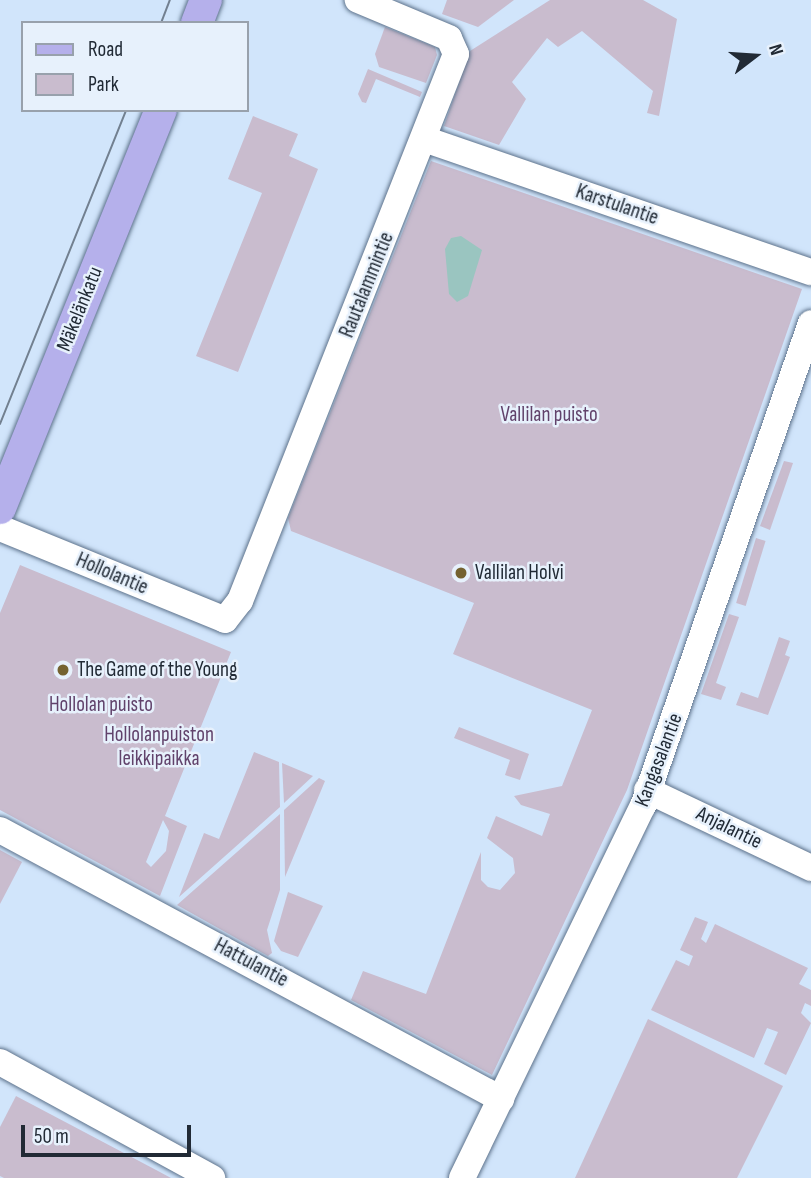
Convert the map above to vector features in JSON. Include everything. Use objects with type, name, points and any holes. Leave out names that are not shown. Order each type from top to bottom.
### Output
[{"type":"main road","points":[[198,21],[206,0]]},
{"type":"main road","name":"Mäkelänkatu","points":[[0,508],[160,112]]},
{"type":"street","name":"Rautalammintie","points":[[225,620],[240,601],[456,54],[455,45],[449,38],[358,0]]},
{"type":"street","name":"Karstulantie","points":[[424,139],[811,272]]},
{"type":"street","name":"Kangasalantie","points":[[462,1178],[648,790],[811,323]]},
{"type":"street","name":"Hollolantie","points":[[0,528],[225,620]]},
{"type":"street","name":"Anjalantie","points":[[648,790],[811,868]]},
{"type":"street","name":"Hattulantie","points":[[0,830],[501,1099]]},
{"type":"street","points":[[0,1062],[212,1178]]},
{"type":"green space","points":[[447,0],[514,0],[478,27],[442,14]]},
{"type":"green space","points":[[550,0],[643,0],[677,19],[659,116],[647,113],[653,91],[582,31],[558,47],[547,38],[512,82],[526,99],[499,145],[444,126],[470,51]]},
{"type":"green space","points":[[385,27],[435,47],[437,55],[426,83],[379,67],[375,54]]},
{"type":"green space","points":[[368,69],[422,92],[420,97],[376,79],[366,103],[362,102],[358,94]]},
{"type":"green space","points":[[253,116],[298,134],[289,156],[318,169],[238,372],[196,356],[262,193],[228,179]]},
{"type":"green space","name":"Vallilan puisto","points":[[431,161],[802,289],[627,790],[492,1075],[351,1000],[363,971],[426,994],[481,852],[481,880],[488,887],[500,890],[515,873],[513,858],[487,838],[496,816],[542,836],[550,814],[521,805],[514,796],[562,786],[592,710],[453,654],[474,603],[291,531],[288,518]]},
{"type":"green space","points":[[784,461],[793,463],[770,530],[760,526]]},
{"type":"green space","points":[[756,538],[766,541],[746,606],[736,603]]},
{"type":"green space","name":"Hollolan puisto","points":[[20,565],[231,652],[165,816],[187,826],[160,896],[0,810],[0,613]],"holes":[[[163,820],[169,831],[166,851],[151,867],[146,862]]]},
{"type":"green space","points":[[729,614],[739,617],[716,683],[726,687],[721,700],[701,694]]},
{"type":"green space","points":[[779,637],[790,641],[785,655],[790,657],[768,715],[736,705],[741,692],[758,698]]},
{"type":"green space","points":[[459,727],[529,754],[520,780],[505,775],[510,760],[454,738]]},
{"type":"green space","points":[[254,752],[279,762],[280,807],[179,897],[204,833],[219,839]]},
{"type":"green space","points":[[282,763],[313,776],[284,803]]},
{"type":"green space","points":[[319,778],[325,781],[285,877],[284,810]]},
{"type":"green space","points":[[280,814],[280,890],[267,930],[272,953],[268,956],[177,905]]},
{"type":"green space","points":[[0,850],[22,862],[0,904]]},
{"type":"green space","points":[[288,892],[323,906],[298,957],[281,951],[274,941]]},
{"type":"green space","points":[[695,917],[708,922],[701,939],[706,943],[715,924],[808,968],[799,984],[811,990],[811,1006],[805,1003],[801,1013],[811,1023],[786,1075],[764,1064],[778,1032],[767,1028],[754,1058],[651,1010],[676,960],[689,966],[693,956],[680,950]]},
{"type":"green space","points":[[648,1019],[783,1086],[737,1178],[575,1178]]},
{"type":"green space","points":[[16,1096],[171,1178],[0,1176],[0,1127]]},
{"type":"shaded area","points":[[461,236],[482,250],[468,296],[457,302],[449,294],[445,249],[451,238]]},
{"type":"tram line","points":[[162,21],[170,0]]},
{"type":"tram line","points":[[0,424],[125,112]]},
{"type":"place","name":"Vallilan Holvi","points":[[461,573]]},
{"type":"place","name":"The Game of the Young","points":[[63,670]]},
{"type":"park label","name":"Hollolanpuiston leikkipaikka","points":[[159,747]]}]
